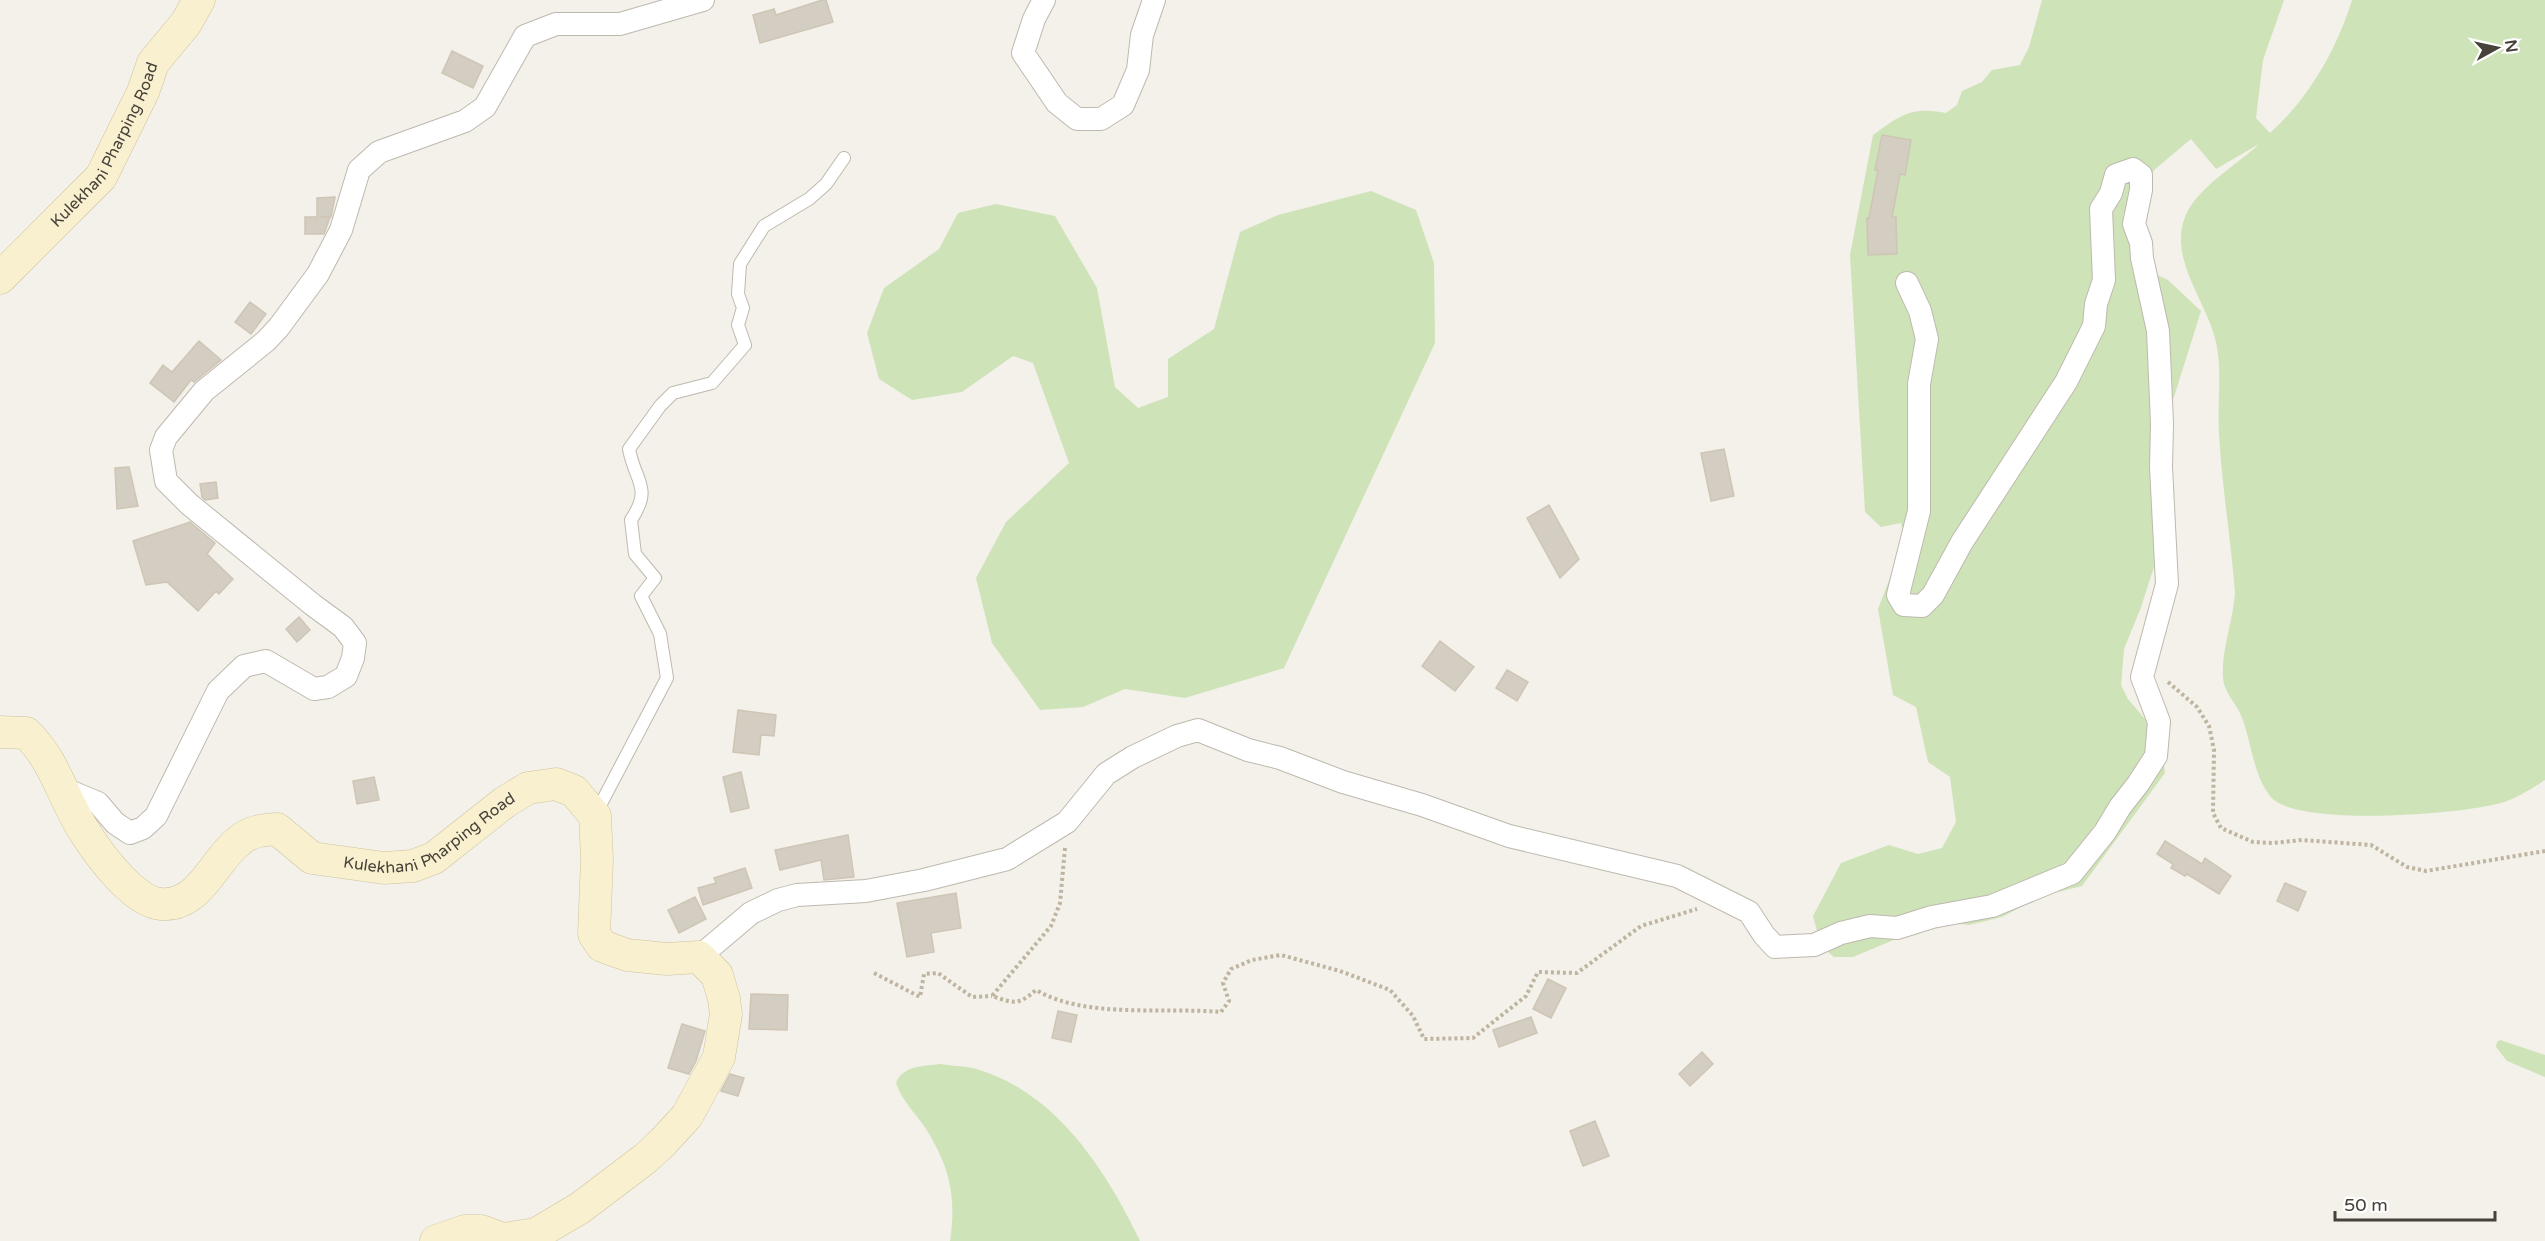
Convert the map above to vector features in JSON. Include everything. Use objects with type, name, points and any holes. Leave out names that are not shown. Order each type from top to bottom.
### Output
[{"type":"main road","name":"Kulekhani Pharping Road","points":[[0,278],[101,177],[142,92],[153,63],[186,23],[199,0]]},
{"type":"main road","name":"Kulekhani Pharping Road","points":[[0,732],[26,733],[37,743],[51,762],[86,834],[132,891],[155,904],[174,905],[209,878],[224,855],[240,839],[258,831],[277,829],[312,858],[384,868],[413,866],[434,858],[505,802],[528,788],[556,784],[574,790],[595,816]]},
{"type":"main road","points":[[436,1241],[465,1231],[481,1231],[503,1239],[536,1234],[580,1208],[646,1158],[687,1116],[719,1057],[726,1014],[724,999],[717,975],[699,957],[667,959],[627,955],[602,945],[594,933],[597,859],[595,816]]},
{"type":"street","points":[[62,788],[98,803],[115,824],[130,832],[143,828],[156,816],[219,691],[244,666],[266,661],[314,688],[328,687],[346,676],[353,658],[355,643],[343,627],[313,606],[189,504],[166,481],[161,450],[166,437],[204,391],[266,341],[318,273],[341,230],[359,170],[380,152],[465,121],[485,107],[525,36],[556,24],[620,24],[703,0]]},
{"type":"street","points":[[1044,0],[1034,19],[1023,53],[1057,103],[1077,119],[1101,119],[1123,105],[1138,69],[1142,35],[1154,0]]},
{"type":"street","points":[[699,957],[751,913],[778,900],[797,894],[866,891],[924,880],[995,862],[1016,854],[1067,822],[1106,774],[1133,757],[1177,736],[1198,730],[1248,750],[1280,758],[1343,783],[1422,806],[1509,836],[1677,876],[1749,912],[1764,935],[1775,946],[1814,945],[1841,933],[1870,926],[1897,928],[1932,918],[1992,906],[2072,873],[2105,832],[2156,756],[2159,722],[2142,677],[2167,584],[2161,468],[2162,424],[2158,332],[2142,258],[2141,243],[2134,224],[2141,190],[2141,175],[2133,169],[2116,175],[2111,193],[2102,209],[2104,280],[2096,304],[2094,326],[2090,335],[2066,382],[1962,542],[1933,595],[1922,606],[1904,604],[1898,595],[1919,511],[1919,384],[1928,339],[1920,311],[1907,283]]},
{"type":"lane","points":[[595,816],[666,678],[660,634],[641,596],[655,578],[635,554],[631,520],[641,505],[642,483],[633,468],[629,449],[660,406],[673,393],[712,383],[745,345],[738,325],[743,308],[738,294],[740,264],[764,226],[809,199],[826,184],[844,158]]},
{"type":"path","points":[[2144,663],[2186,697],[2209,726],[2214,750],[2213,813],[2221,828],[2253,842],[2302,840],[2371,845],[2383,850],[2407,867],[2426,871],[2545,851]]},
{"type":"path","points":[[992,996],[1039,942],[1056,915],[1060,903],[1067,822]]},
{"type":"path","points":[[874,973],[920,997],[924,974],[938,974],[972,997],[992,996],[1013,1003],[1025,999],[1036,990],[1052,999],[1109,1009],[1221,1012],[1229,1001],[1223,983],[1231,969],[1252,960],[1281,955],[1340,972],[1390,990],[1413,1016],[1424,1039],[1473,1038],[1526,996],[1538,972],[1578,973],[1641,926],[1726,900]]},
{"type":"green space","points":[[2042,0],[2284,0],[2263,60],[2256,118],[2270,133],[2297,104],[2320,72],[2338,37],[2352,0],[2545,0],[2545,780],[2501,803],[2452,811],[2380,816],[2311,812],[2285,806],[2270,796],[2264,786],[2255,765],[2243,721],[2227,691],[2223,678],[2224,657],[2235,593],[2220,454],[2219,362],[2215,338],[2185,263],[2181,232],[2190,206],[2198,196],[2259,144],[2216,169],[2191,139],[2154,170],[2123,215],[2134,264],[2168,280],[2201,311],[2173,400],[2171,515],[2140,610],[2124,649],[2121,685],[2128,699],[2161,738],[2165,773],[2082,886],[2042,896],[2002,917],[1969,925],[1939,921],[1853,957],[1834,957],[1821,946],[1813,916],[1841,863],[1889,845],[1918,854],[1942,848],[1956,822],[1950,777],[1928,762],[1916,707],[1893,695],[1878,609],[1904,541],[1901,523],[1881,527],[1865,512],[1850,255],[1873,135],[1907,114],[1923,111],[1946,113],[1957,105],[1962,91],[1982,82],[1992,70],[2020,65],[2029,47]]},
{"type":"green space","points":[[1371,191],[1416,210],[1434,263],[1435,343],[1284,668],[1185,698],[1125,689],[1083,707],[1040,710],[992,643],[976,578],[1006,522],[1069,463],[1033,363],[1013,356],[962,392],[912,400],[879,379],[867,333],[884,288],[939,249],[958,213],[996,204],[1055,216],[1097,288],[1115,387],[1138,408],[1168,397],[1168,359],[1214,329],[1240,232],[1278,215]]},
{"type":"green space","points":[[2500,1040],[2545,1055],[2545,1077],[2507,1061],[2496,1047]]},
{"type":"green space","points":[[941,1064],[973,1068],[1002,1079],[1029,1094],[1053,1114],[1094,1161],[1140,1241],[950,1241],[952,1209],[945,1167],[933,1140],[896,1083],[899,1077],[909,1070]]},
{"type":"building","points":[[826,0],[833,22],[760,43],[753,15],[774,9],[776,15]]},
{"type":"building","points":[[452,51],[483,66],[473,88],[442,73]]},
{"type":"building","points":[[1882,135],[1911,140],[1905,175],[1900,174],[1892,217],[1896,217],[1897,254],[1868,255],[1867,218],[1869,218],[1878,170],[1875,170]]},
{"type":"building","points":[[335,197],[324,234],[305,234],[305,217],[317,217],[317,198]]},
{"type":"building","points":[[250,302],[266,314],[251,334],[235,322]]},
{"type":"building","points":[[199,341],[221,360],[194,382],[191,380],[174,402],[150,383],[163,365],[172,372]]},
{"type":"building","points":[[1724,449],[1734,496],[1711,501],[1701,453]]},
{"type":"building","points":[[129,467],[138,506],[117,509],[115,468]]},
{"type":"building","points":[[216,482],[218,498],[205,500],[202,497],[200,484]]},
{"type":"building","points":[[1549,505],[1579,559],[1560,578],[1527,518]]},
{"type":"building","points":[[190,522],[215,543],[207,554],[233,579],[219,594],[216,591],[198,611],[167,582],[146,585],[133,541]]},
{"type":"building","points":[[299,617],[310,630],[297,642],[286,629]]},
{"type":"building","points":[[1440,641],[1474,667],[1455,691],[1422,666]]},
{"type":"building","points":[[1507,670],[1528,682],[1517,701],[1496,688]]},
{"type":"building","points":[[738,710],[776,715],[774,736],[761,735],[759,755],[733,752]]},
{"type":"building","points":[[741,772],[749,808],[731,812],[723,777]]},
{"type":"building","points":[[374,777],[379,800],[357,804],[353,781]]},
{"type":"building","points":[[848,835],[854,877],[824,880],[821,860],[780,870],[775,850]]},
{"type":"building","points":[[2165,841],[2202,864],[2205,858],[2231,876],[2219,894],[2187,874],[2185,876],[2171,868],[2173,864],[2157,854]]},
{"type":"building","points":[[745,868],[752,888],[703,905],[698,888],[716,883],[714,878]]},
{"type":"building","points":[[2285,883],[2306,892],[2298,911],[2277,901]]},
{"type":"building","points":[[956,893],[961,928],[931,933],[934,952],[907,957],[897,903]]},
{"type":"building","points":[[695,897],[706,919],[679,933],[668,910]]},
{"type":"building","points":[[1548,979],[1566,988],[1551,1018],[1533,1009]]},
{"type":"building","points":[[751,994],[788,995],[787,1030],[749,1029]]},
{"type":"building","points":[[1058,1011],[1077,1015],[1071,1042],[1052,1038]]},
{"type":"building","points":[[1531,1017],[1537,1033],[1499,1047],[1493,1030]]},
{"type":"building","points":[[682,1024],[705,1031],[696,1061],[689,1074],[668,1068]]},
{"type":"building","points":[[1702,1052],[1713,1064],[1690,1086],[1679,1074]]},
{"type":"building","points":[[730,1074],[744,1078],[738,1096],[721,1091]]},
{"type":"building","points":[[1595,1121],[1609,1156],[1583,1166],[1570,1131]]}]
